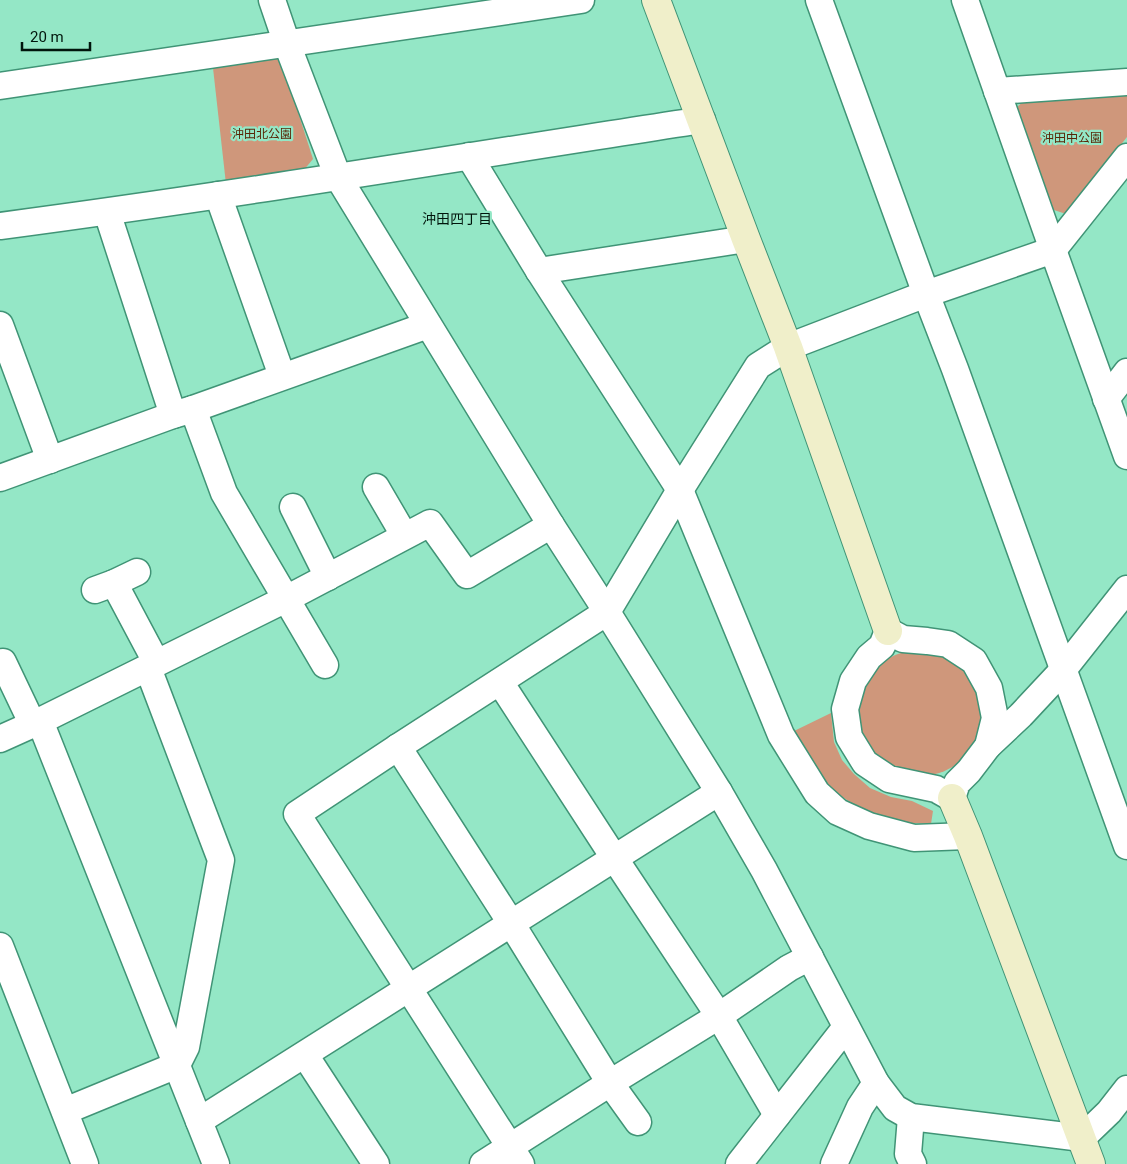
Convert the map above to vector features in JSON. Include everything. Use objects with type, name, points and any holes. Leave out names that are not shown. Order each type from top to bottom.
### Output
[{"type":"street","points":[[272,0],[338,177],[551,525],[719,792],[764,870],[876,1084],[895,1108],[911,1117],[1082,1138]]},
{"type":"street","points":[[0,86],[581,0]]},
{"type":"street","points":[[656,0],[788,347],[888,631],[882,646],[869,657],[853,681],[845,710],[849,737],[865,763],[889,779],[936,789],[952,798],[1091,1164]]},
{"type":"street","points":[[819,0],[1127,846]]},
{"type":"street","points":[[965,0],[1127,456]]},
{"type":"street","points":[[998,91],[1127,82]]},
{"type":"street","points":[[0,226],[107,212],[702,120]]},
{"type":"street","points":[[469,156],[539,271],[680,490],[781,735],[817,793],[838,812],[869,826],[914,838],[968,836]]},
{"type":"street","points":[[516,1155],[296,814],[607,612],[680,490],[758,366],[788,347],[926,294],[1053,250],[1127,157]]},
{"type":"street","points":[[218,195],[282,376]]},
{"type":"street","points":[[107,212],[183,412],[224,493],[325,665]]},
{"type":"street","points":[[539,271],[746,239]]},
{"type":"street","points":[[0,325],[50,460]]},
{"type":"street","points":[[0,478],[428,325]]},
{"type":"street","points":[[1106,399],[1127,372]]},
{"type":"street","points":[[376,487],[404,535]]},
{"type":"street","points":[[294,507],[328,577]]},
{"type":"street","points":[[0,739],[36,723],[328,577],[430,522],[467,575],[551,525]]},
{"type":"street","points":[[65,1111],[178,1065],[186,1047],[221,860],[152,665],[115,582]]},
{"type":"street","points":[[952,798],[957,783],[988,746],[1021,715],[1063,670],[1127,589]]},
{"type":"street","points":[[888,631],[903,639],[948,644],[974,661],[989,688],[995,718],[988,746]]},
{"type":"street","points":[[3,662],[36,723],[178,1065],[216,1164]]},
{"type":"street","points":[[500,682],[719,1016],[777,1115]]},
{"type":"street","points":[[992,706],[1010,716],[1021,715]]},
{"type":"street","points":[[398,746],[610,1083],[638,1122]]},
{"type":"street","points":[[199,1121],[719,792]]},
{"type":"street","points":[[0,946],[85,1164]]},
{"type":"street","points":[[483,1164],[516,1155],[610,1083],[810,957]]},
{"type":"street","points":[[739,1164],[846,1027]]},
{"type":"street","points":[[305,1054],[376,1164]]},
{"type":"street","points":[[834,1164],[860,1107],[876,1084]]},
{"type":"street","points":[[1082,1138],[1109,1112],[1127,1089]]},
{"type":"street","points":[[911,1117],[908,1154],[913,1164]]},
{"type":"green space","name":"沖田北公園","points":[[275,58],[282,62],[313,159],[303,171],[226,184],[213,68]]},
{"type":"green space","name":"沖田中公園","points":[[1127,90],[1127,137],[1066,214],[1051,209],[1015,109],[1027,98]]},
{"type":"green space","points":[[920,650],[944,655],[955,660],[965,668],[973,678],[978,689],[983,713],[978,737],[973,748],[965,758],[955,766],[944,771],[920,776],[896,771],[885,766],[875,758],[867,748],[862,737],[857,713],[862,689],[867,678],[875,668],[885,660],[896,655]]},
{"type":"green space","points":[[831,713],[834,742],[842,760],[854,774],[870,788],[891,797],[912,801],[933,811],[931,824],[900,822],[884,818],[861,808],[839,795],[811,769],[792,732]]},
{"type":"district","name":"沖田四丁目","points":[[457,219]]}]
